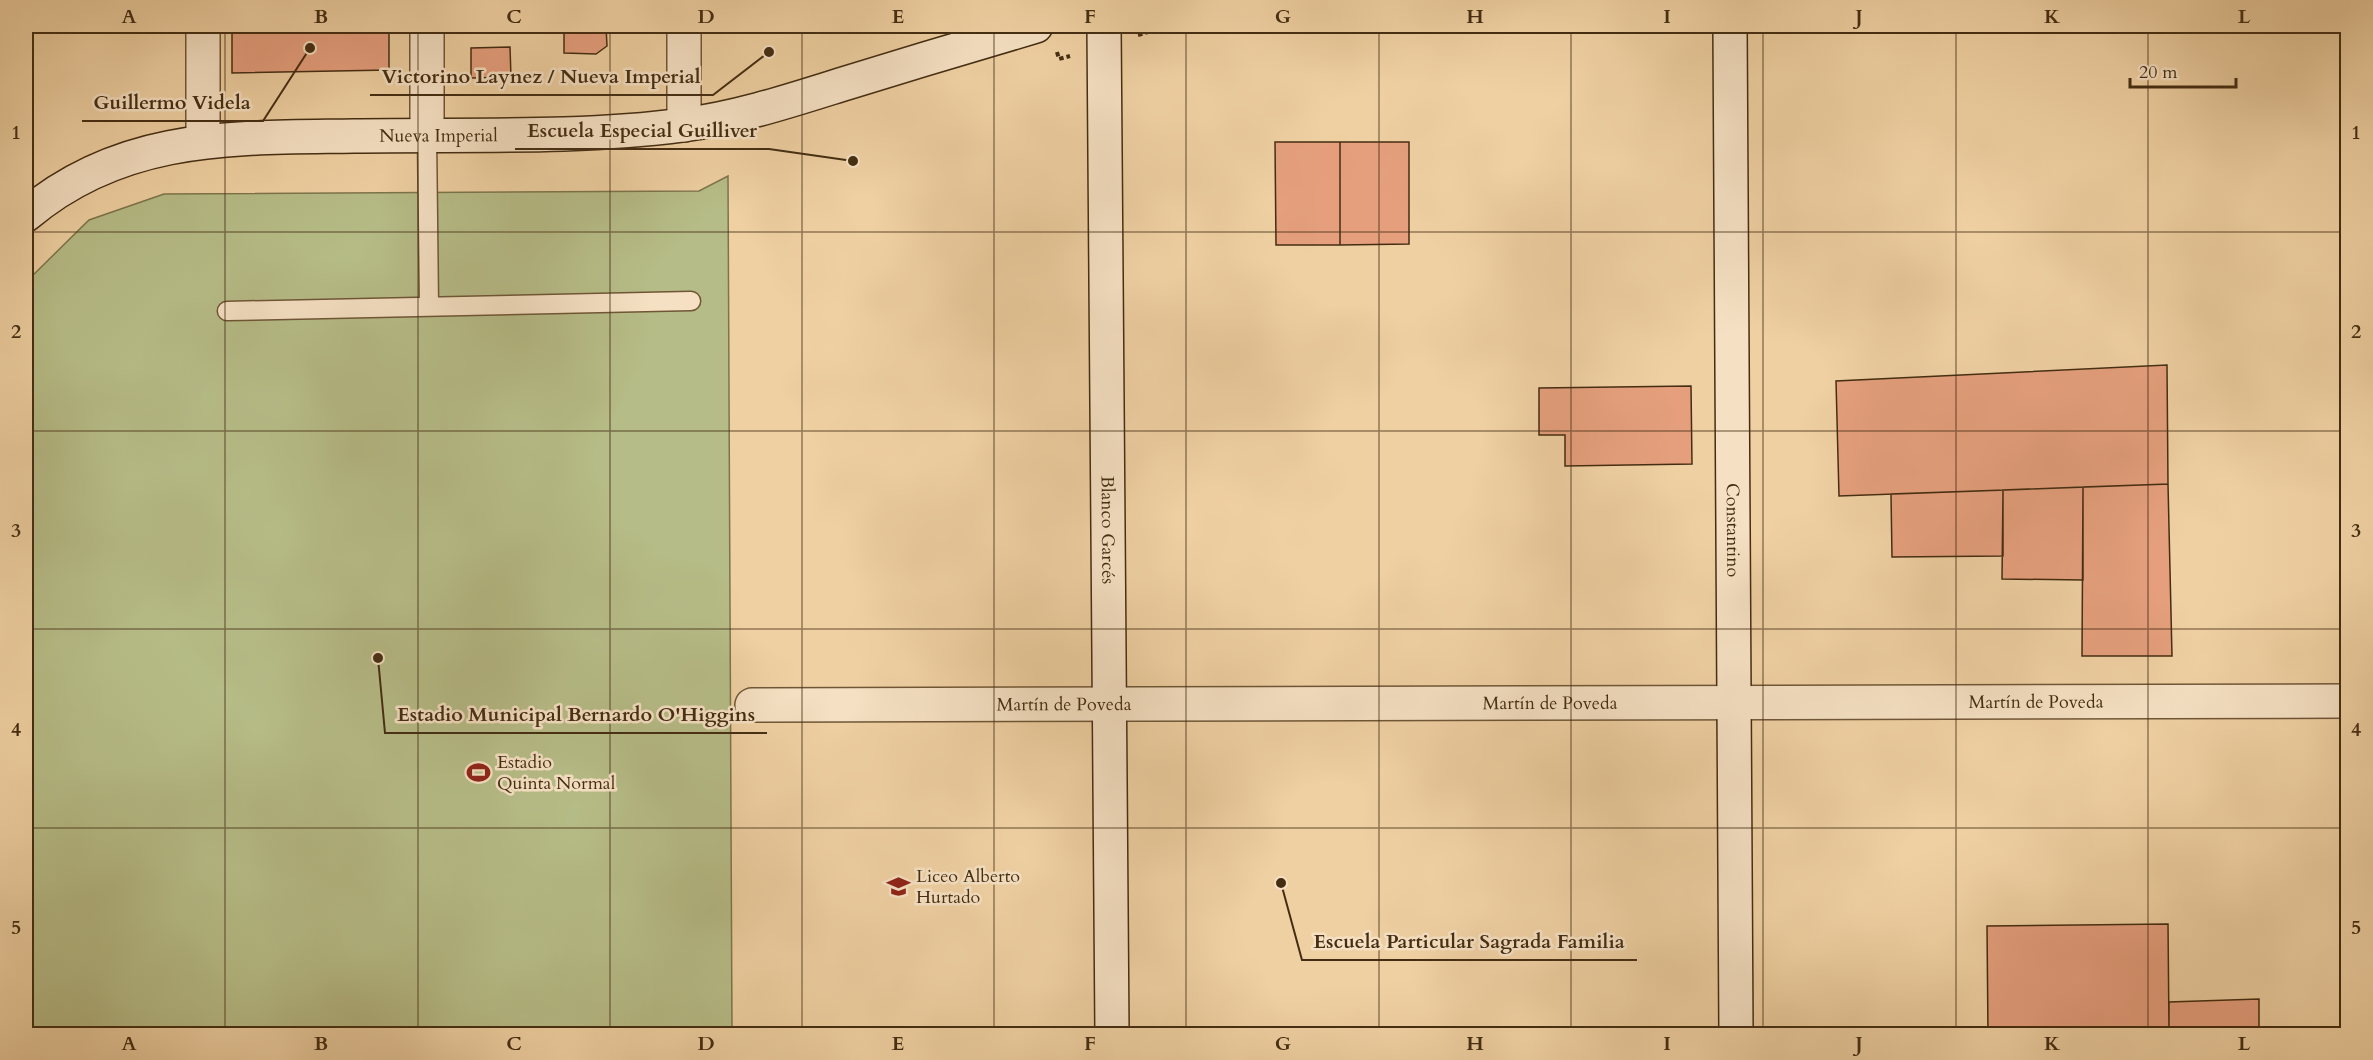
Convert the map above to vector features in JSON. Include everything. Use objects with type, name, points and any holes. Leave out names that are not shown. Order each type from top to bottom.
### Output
[{"type":"street","points":[[202,26],[203,141]]},
{"type":"street","points":[[427,26],[427,134]]},
{"type":"street","points":[[684,26],[684,125]]},
{"type":"street","name":"Nueva Imperial","points":[[26,215],[62,189],[109,165],[149,152],[203,141],[607,131],[684,125],[754,111],[1036,26]]},
{"type":"street","name":"Blanco Garcés","points":[[1104,26],[1112,1035]]},
{"type":"street","name":"Constantino","points":[[1730,26],[1736,1035]]},
{"type":"street","name":"Martín de Poveda","points":[[752,705],[2348,701]]},
{"type":"lane","points":[[427,134],[429,306]]},
{"type":"lane","points":[[227,311],[691,301]]},
{"type":"green space","points":[[728,176],[732,1034],[26,1034],[26,282],[89,220],[164,194],[699,191]]},
{"type":"building","points":[[232,26],[389,26],[389,70],[232,73]]},
{"type":"building","points":[[564,26],[606,26],[607,46],[596,54],[564,53]]},
{"type":"building","points":[[510,47],[511,77],[471,78],[471,48]]},
{"type":"building","points":[[1275,142],[1340,142],[1340,245],[1276,245]]},
{"type":"building","points":[[1340,142],[1409,142],[1409,244],[1340,245]]},
{"type":"building","points":[[2167,365],[2168,484],[1839,496],[1836,381]]},
{"type":"building","points":[[1691,386],[1692,464],[1565,466],[1565,435],[1539,435],[1539,388]]},
{"type":"building","points":[[2168,484],[2172,656],[2082,656],[2083,487]]},
{"type":"building","points":[[2083,487],[2083,580],[2002,579],[2003,490]]},
{"type":"building","points":[[2003,490],[2003,556],[1892,557],[1891,494]]},
{"type":"building","points":[[2168,924],[2169,1030],[1988,1033],[1987,926]]},
{"type":"building","points":[[2259,999],[2259,1034],[2169,1034],[2169,1002]]},
{"type":"building","points":[[2169,1030],[2169,1034],[2000,1034],[1999,1032]]},
{"type":"place","name":"Guillermo Videla","points":[[310,48]]},
{"type":"place","name":"Victorino Laynez / Nueva Imperial","points":[[769,52]]},
{"type":"place","name":"Escuela Especial Guilliver","points":[[853,161]]},
{"type":"place","name":"Estadio Municipal Bernardo O'Higgins","points":[[378,658]]},
{"type":"place","name":"Estadio Quinta Normal","points":[[479,772]]},
{"type":"place","name":"Escuela Particular Sagrada Familia","points":[[1281,883]]},
{"type":"place","name":"Liceo Alberto Hurtado","points":[[898,886]]}]
